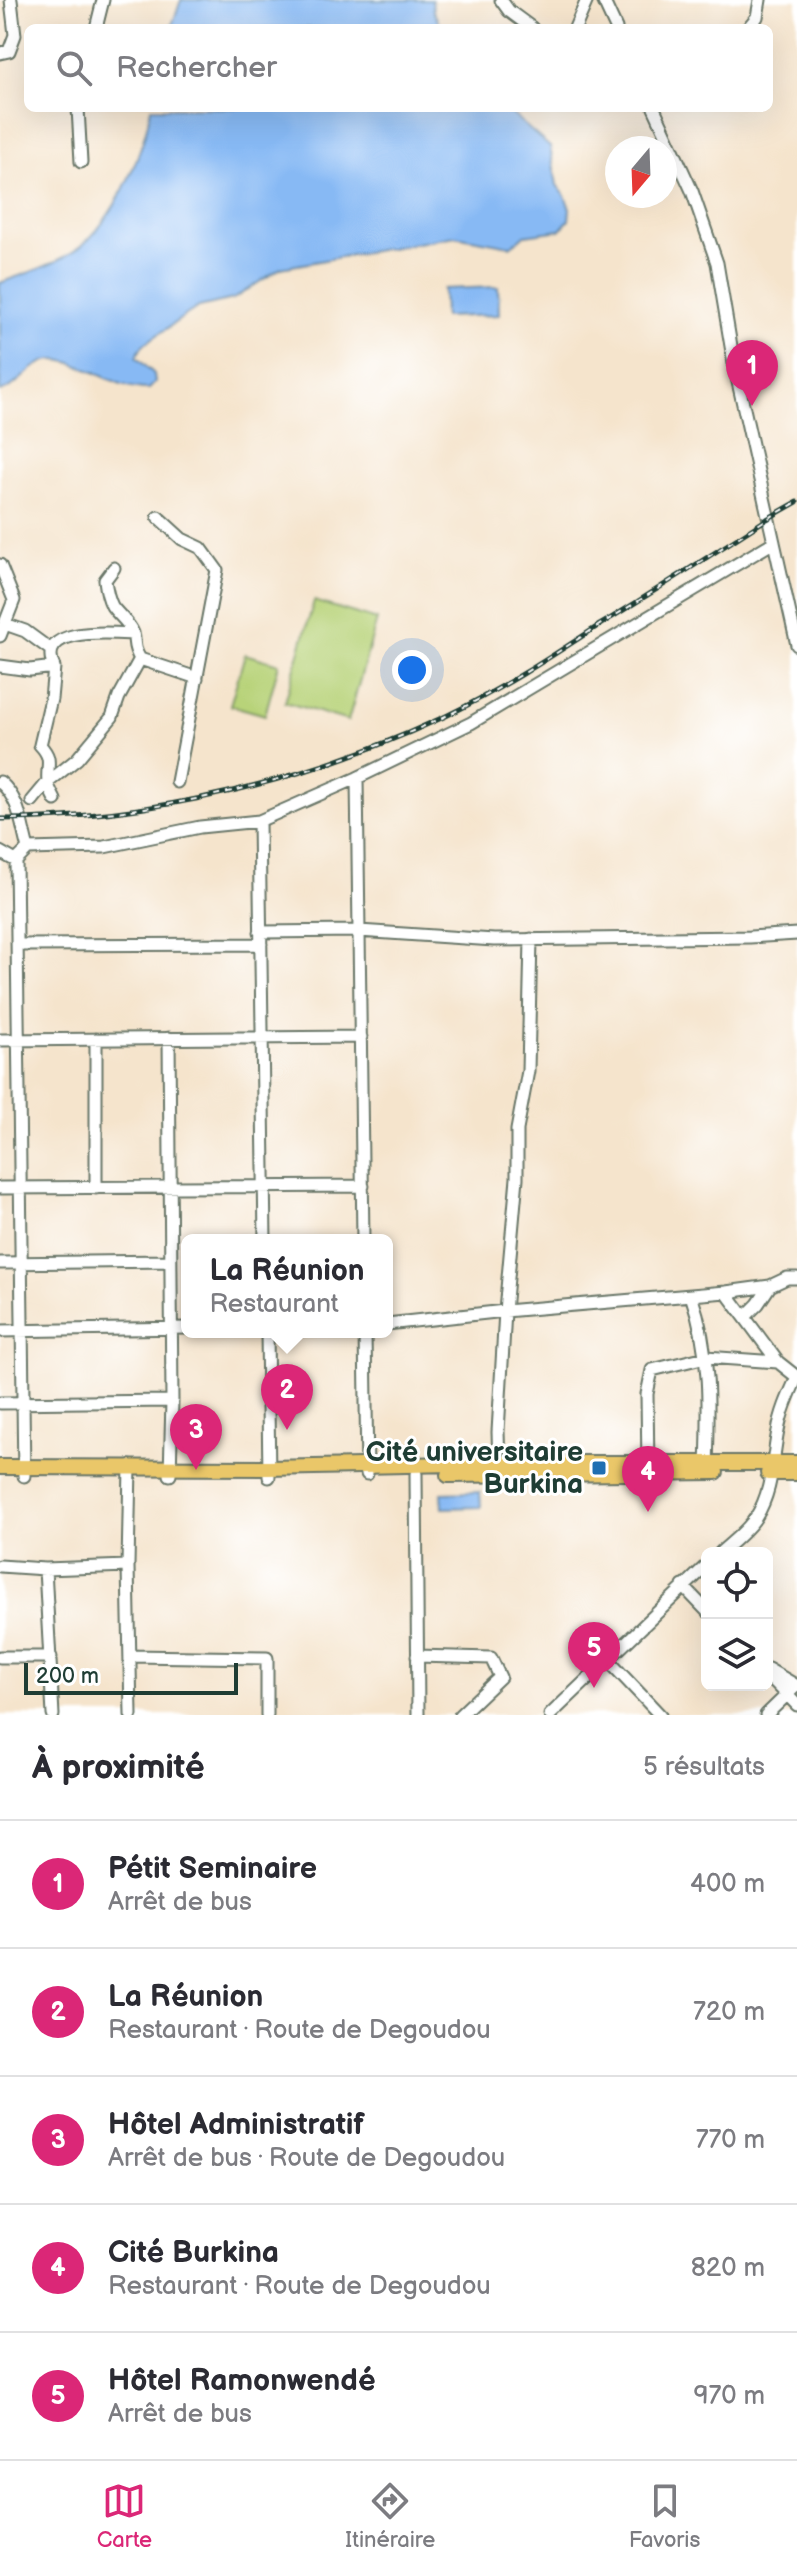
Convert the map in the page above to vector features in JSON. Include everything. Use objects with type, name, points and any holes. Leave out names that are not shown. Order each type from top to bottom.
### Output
[{"type":"main road","points":[[0,1467],[24,1471],[269,1472],[499,1463],[648,1468]]},
{"type":"main road","points":[[774,1468],[797,1463]]},
{"type":"main road","points":[[366,1470],[416,1474],[707,1467],[774,1468],[797,1473]]},
{"type":"main road","points":[[0,1476],[24,1471]]},
{"type":"street","points":[[0,53],[9,51],[15,35],[11,0]]},
{"type":"street","points":[[97,24],[103,0]]},
{"type":"street","points":[[501,0],[509,11],[527,24]]},
{"type":"street","points":[[577,24],[587,0]]},
{"type":"street","points":[[603,0],[614,24]]},
{"type":"street","points":[[751,24],[757,17],[760,0]]},
{"type":"street","points":[[78,112],[81,162]]},
{"type":"street","points":[[656,112],[692,191],[717,263],[734,364],[797,645]]},
{"type":"street","points":[[158,517],[182,539],[201,548],[217,570],[177,782]]},
{"type":"street","points":[[24,1471],[16,861],[28,849],[104,847],[200,827],[259,821],[471,723],[774,542]]},
{"type":"street","points":[[0,565],[14,600],[0,636]]},
{"type":"street","points":[[114,568],[105,580],[106,589],[113,607],[133,634],[132,646],[140,659],[197,678]]},
{"type":"street","points":[[5,624],[25,631],[51,650]]},
{"type":"street","points":[[55,800],[47,783],[50,767],[47,752],[40,745],[51,699],[54,667],[51,650],[59,640],[81,634],[133,634]]},
{"type":"street","points":[[32,801],[47,783],[77,759],[112,717],[140,659]]},
{"type":"street","points":[[0,666],[30,670],[54,667]]},
{"type":"street","points":[[357,778],[363,1234]]},
{"type":"street","points":[[0,782],[11,791],[18,807],[28,849]]},
{"type":"street","points":[[259,821],[265,1234]]},
{"type":"street","points":[[0,852],[16,861]]},
{"type":"street","points":[[17,945],[260,938],[359,931],[494,940],[797,934]]},
{"type":"street","points":[[499,1463],[498,1432],[517,1178],[517,1130],[528,1071],[531,939]]},
{"type":"street","points":[[0,1040],[361,1037]]},
{"type":"street","points":[[169,1038],[170,1471]]},
{"type":"street","points":[[96,1039],[96,1188]]},
{"type":"street","points":[[0,1188],[363,1186]]},
{"type":"street","points":[[0,1263],[171,1261]]},
{"type":"street","points":[[393,1323],[726,1292],[770,1286],[787,1278],[797,1278]]},
{"type":"street","points":[[745,1317],[770,1286]]},
{"type":"street","points":[[726,1292],[778,1362],[797,1377],[778,1431],[774,1468],[755,1518],[726,1547]]},
{"type":"street","points":[[691,1295],[700,1324],[710,1389],[707,1467]]},
{"type":"street","points":[[0,1331],[181,1328]]},
{"type":"street","points":[[267,1338],[269,1472]]},
{"type":"street","points":[[365,1338],[366,1470]]},
{"type":"street","points":[[648,1468],[647,1394],[652,1370],[706,1357],[778,1362]]},
{"type":"street","points":[[0,1403],[172,1401]]},
{"type":"street","points":[[130,1471],[131,1715]]},
{"type":"street","points":[[416,1474],[418,1715]]},
{"type":"street","points":[[0,1566],[45,1569],[128,1566]]},
{"type":"street","points":[[45,1569],[53,1715]]},
{"type":"street","points":[[550,1715],[701,1570]]},
{"type":"street","points":[[683,1586],[701,1605]]},
{"type":"street","points":[[131,1656],[267,1658],[267,1715]]},
{"type":"street","points":[[417,1656],[491,1658],[500,1677],[460,1715]]},
{"type":"street","points":[[0,1657],[51,1657]]},
{"type":"street","points":[[607,1659],[660,1715]]},
{"type":"street","points":[[773,1675],[793,1689],[797,1705]]},
{"type":"street","points":[[766,1715],[793,1689]]},
{"type":"green space","points":[[314,601],[377,620],[348,721],[285,702]]},
{"type":"green space","points":[[245,654],[279,664],[265,715],[230,705]]},
{"type":"water","points":[[181,0],[432,0],[433,11],[440,24],[172,24]]},
{"type":"water","points":[[150,112],[510,112],[550,147],[557,185],[570,208],[569,220],[560,230],[525,235],[510,246],[455,236],[281,268],[233,299],[199,307],[143,345],[136,357],[154,374],[155,383],[149,389],[122,384],[57,360],[41,364],[0,392],[0,283],[46,266],[88,240],[120,196],[142,143]]},
{"type":"water","points":[[498,287],[499,315],[444,317],[443,289]]},
{"type":"water","points":[[480,1492],[481,1507],[443,1508],[442,1493]]},
{"type":"railway","points":[[0,819],[115,812],[172,804],[285,777],[393,739],[505,685],[797,502]]},
{"type":"place","name":"Pétit Seminaire","points":[[752,406]]},
{"type":"place","name":"La Réunion","points":[[287,1430]]},
{"type":"place","name":"Cité universitaire Burkina","points":[[599,1468]]},
{"type":"place","name":"Hôtel Administratif","points":[[196,1470]]},
{"type":"place","name":"Cité Burkina","points":[[648,1512]]},
{"type":"place","name":"Hôtel Ramonwendé","points":[[594,1688]]}]
